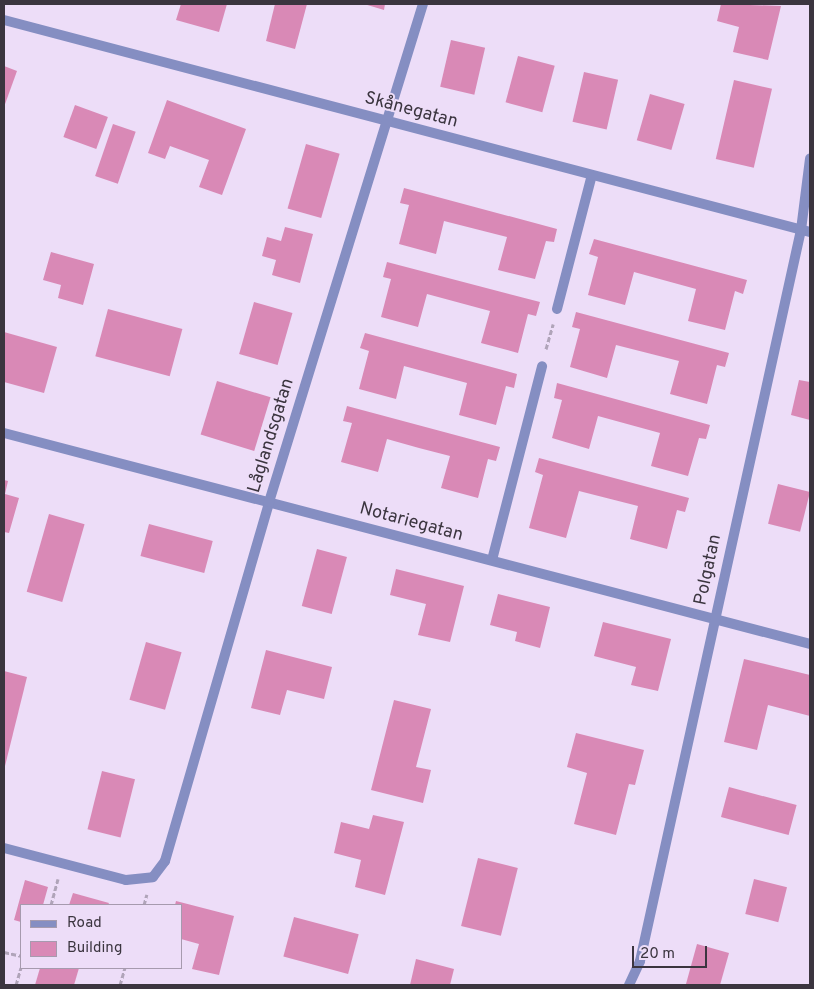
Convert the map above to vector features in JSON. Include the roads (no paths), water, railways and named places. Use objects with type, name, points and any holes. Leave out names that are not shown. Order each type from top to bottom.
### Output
[{"type":"street","name":"Låglandsgatan","points":[[4,848],[126,880],[153,877],[165,861],[269,502],[423,4]]},
{"type":"street","name":"Skånegatan","points":[[4,20],[806,231]]},
{"type":"street","name":"Polgatan","points":[[629,985],[640,961],[715,619],[806,231],[810,160]]},
{"type":"street","points":[[557,309],[592,175]]},
{"type":"street","points":[[492,560],[542,366]]},
{"type":"street","name":"Notariegatan","points":[[4,433],[810,644]]}]
